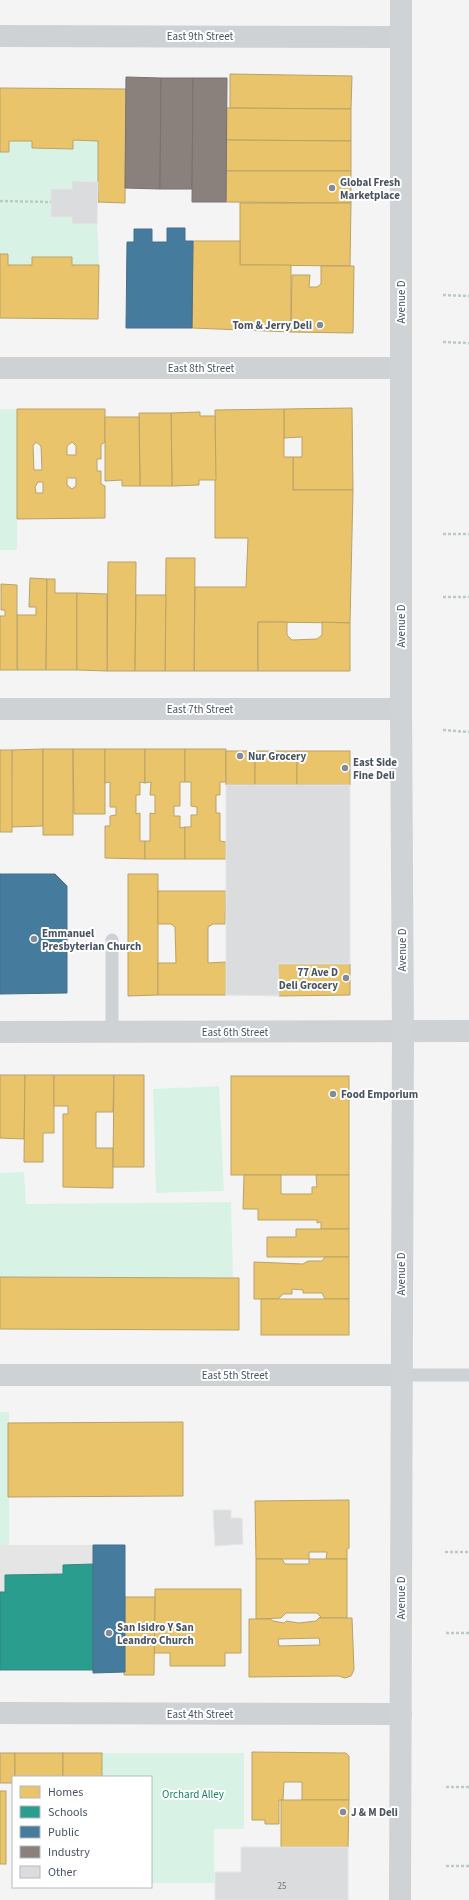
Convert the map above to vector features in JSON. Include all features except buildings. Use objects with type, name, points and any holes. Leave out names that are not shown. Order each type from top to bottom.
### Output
[{"type":"street","name":"Avenue D","points":[[400,1900],[403,1032],[401,709],[401,0]]},
{"type":"street","name":"East 9th Street","points":[[0,36],[401,37]]},
{"type":"street","name":"East 8th Street","points":[[0,368],[401,368]]},
{"type":"street","name":"East 7th Street","points":[[0,709],[401,709]]},
{"type":"street","name":"East 6th Street","points":[[0,1032],[469,1031]]},
{"type":"street","name":"East 5th Street","points":[[0,1375],[401,1375]]},
{"type":"street","name":"East 4th Street","points":[[0,1713],[401,1714]]},
{"type":"lane","points":[[112,940],[112,1032]]},
{"type":"lane","name":"East 5th Street","points":[[401,1375],[469,1374]]},
{"type":"path","points":[[0,201],[51,202]]},
{"type":"path","points":[[443,295],[469,296]]},
{"type":"path","points":[[443,342],[469,342]]},
{"type":"path","points":[[443,534],[469,534]]},
{"type":"path","points":[[443,597],[469,597]]},
{"type":"path","points":[[443,730],[469,732]]},
{"type":"path","points":[[445,1552],[469,1552]]},
{"type":"path","points":[[446,1634],[469,1633]]},
{"type":"path","points":[[446,1787],[469,1787]]},
{"type":"path","points":[[446,1866],[469,1866]]},
{"type":"shaded area","points":[[0,1412],[9,1412],[9,1545],[93,1545],[93,1670],[0,1670]]},
{"type":"green space","points":[[73,140],[98,141],[98,182],[73,181],[72,189],[51,189],[51,217],[72,217],[73,224],[97,224],[99,265],[72,265],[72,257],[32,258],[32,265],[8,265],[8,254],[0,254],[0,152],[9,141],[32,141],[32,148],[72,149]]},
{"type":"green space","points":[[0,409],[17,409],[17,550],[0,550]]},
{"type":"green space","points":[[219,1086],[224,1191],[156,1193],[153,1089]]},
{"type":"green space","points":[[24,1172],[26,1204],[231,1202],[233,1277],[0,1277],[0,1173]]},
{"type":"green space","points":[[0,1412],[9,1412],[9,1545],[0,1545]]},
{"type":"green space","name":"Orchard Alley","points":[[102,1753],[244,1753],[244,1829],[214,1829],[214,1883],[152,1883],[152,1776],[102,1776]]},
{"type":"place","name":"Global Fresh Marketplace","points":[[332,188]]},
{"type":"place","name":"Tom & Jerry Deli","points":[[320,325]]},
{"type":"place","name":"Nur Grocery","points":[[240,756]]},
{"type":"place","name":"East Side Fine Deli","points":[[345,768]]},
{"type":"place","name":"Emmanuel Presbyterian Church","points":[[34,939]]},
{"type":"place","name":"77 Ave D Deli Grocery","points":[[346,978]]},
{"type":"place","name":"Food Emporium","points":[[333,1094]]},
{"type":"place","name":"San Isidro Y San Leandro Church","points":[[109,1633]]},
{"type":"place","name":"J & M Deli","points":[[343,1812]]}]
